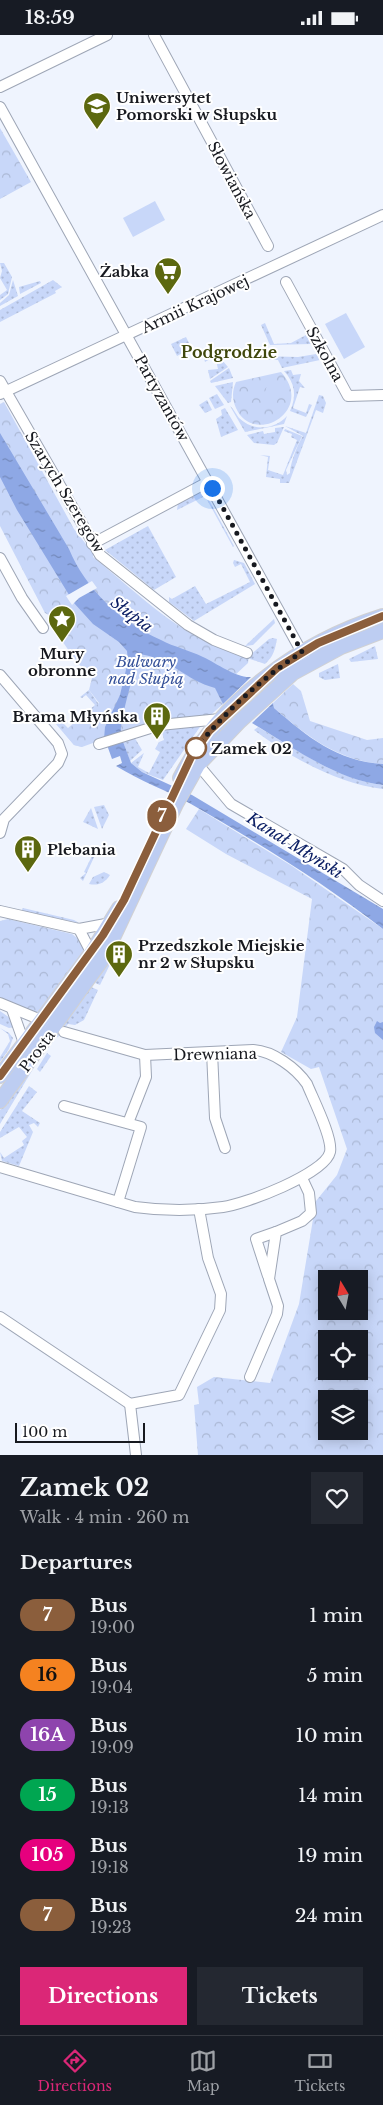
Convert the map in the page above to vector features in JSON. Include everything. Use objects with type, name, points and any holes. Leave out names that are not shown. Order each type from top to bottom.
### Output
[{"type":"main road","points":[[194,761],[224,716],[346,630],[383,616]]},
{"type":"main road","points":[[305,658],[383,631]]},
{"type":"main road","points":[[194,761],[240,721],[273,681]]},
{"type":"main road","name":"Prosta","points":[[0,1076],[92,952],[111,923],[194,761]]},
{"type":"main road","name":"Prosta","points":[[0,1101],[61,1028],[113,940],[194,761]]},
{"type":"street","points":[[0,87],[107,35]]},
{"type":"street","name":"Słowiańska","points":[[154,35],[268,247]]},
{"type":"street","name":"Partyzantów","points":[[0,107],[305,658]]},
{"type":"street","name":"Armii Krajowej","points":[[3,392],[383,215]]},
{"type":"street","name":"Szkolna","points":[[286,282],[348,396],[383,395]]},
{"type":"street","name":"Szarych Szeregów","points":[[0,381],[3,392],[100,555],[188,625],[214,640],[247,653]]},
{"type":"street","points":[[92,544],[208,481]]},
{"type":"street","points":[[0,557],[22,598],[43,628]]},
{"type":"street","points":[[0,675],[57,741],[62,754],[58,763],[0,827]]},
{"type":"street","points":[[99,744],[160,725],[224,716]]},
{"type":"street","points":[[194,761],[231,804],[343,869],[359,885],[383,901]]},
{"type":"street","points":[[2,913],[80,929],[111,923]]},
{"type":"street","points":[[80,929],[92,952],[96,969]]},
{"type":"street","name":"Drewniana","points":[[0,1003],[41,1021],[145,1055],[260,1051],[287,1064],[302,1076],[307,1084],[330,1143],[326,1160],[302,1178]]},
{"type":"street","points":[[12,1009],[24,1043]]},
{"type":"street","points":[[212,1052],[215,1118],[225,1148]]},
{"type":"street","points":[[128,1123],[146,1077],[145,1055]]},
{"type":"street","points":[[64,1105],[141,1127],[118,1202]]},
{"type":"street","points":[[0,1167],[118,1202],[154,1209],[199,1209],[232,1205],[302,1178],[309,1193],[311,1213],[302,1221],[256,1239],[278,1306],[277,1314],[250,1377]]},
{"type":"street","points":[[0,1317],[130,1404],[179,1395],[220,1310],[221,1294],[208,1258],[199,1209]]},
{"type":"street","points":[[269,1279],[276,1232]]},
{"type":"street","points":[[130,1404],[136,1455]]},
{"type":"green space","points":[[0,128],[31,182],[0,199]]},
{"type":"green space","points":[[155,201],[165,220],[133,237],[123,218]]},
{"type":"green space","points":[[0,263],[4,263],[12,277],[8,294],[0,300],[0,295],[7,290],[0,278],[2,271]]},
{"type":"green space","points":[[13,280],[18,296],[0,306],[0,303],[9,295]]},
{"type":"green space","points":[[53,280],[62,287],[55,291],[56,293],[0,322],[0,310]]},
{"type":"green space","points":[[40,281],[41,283],[20,294],[19,287]]},
{"type":"green space","points":[[346,313],[365,347],[344,359],[325,324]]},
{"type":"green space","points":[[265,323],[274,344],[291,343],[306,335],[311,344],[270,345],[261,325]]},
{"type":"green space","points":[[186,337],[190,345],[188,350],[177,356],[171,344]]},
{"type":"green space","points":[[209,354],[214,358],[258,359],[259,356],[298,357],[316,354],[320,360],[282,368],[278,360],[210,359],[205,362],[203,355]]},
{"type":"green space","points":[[216,360],[222,360],[228,367],[210,379],[208,370],[218,369]]},
{"type":"green space","points":[[229,368],[233,378],[211,383],[210,381]]},
{"type":"green space","points":[[291,370],[293,375],[301,374],[299,381],[305,388],[300,387],[293,408],[306,413],[309,404],[312,405],[306,417],[290,411],[294,400],[294,390],[291,380],[284,371]]},
{"type":"green space","points":[[281,372],[290,386],[291,400],[287,411],[278,419],[267,424],[255,424],[244,419],[236,408],[234,401],[233,392],[236,382]]},
{"type":"green space","points":[[233,382],[231,402],[228,403],[215,386]]},
{"type":"green space","points":[[268,382],[284,386],[281,397],[265,392]]},
{"type":"green space","points":[[217,394],[224,405],[215,409],[209,398]]},
{"type":"green space","points":[[319,395],[323,396],[326,403],[323,413],[316,410],[289,483],[280,483],[280,479],[266,477],[268,457],[260,455],[270,456],[268,470],[283,475],[297,440],[291,437],[292,434],[284,431],[285,429],[302,436],[286,470],[287,475],[290,473],[291,464],[303,436],[285,426],[306,433]]},
{"type":"green space","points":[[207,400],[212,410],[205,413],[199,405]]},
{"type":"green space","name":"Bulwary nad Słupią","points":[[4,402],[74,529],[93,553],[93,557],[147,602],[185,630],[206,642],[249,656],[248,663],[218,691],[223,704],[206,719],[126,731],[82,747],[74,745],[64,733],[99,703],[89,690],[92,678],[76,661],[51,625],[51,616],[45,613],[0,526],[0,404]]},
{"type":"green space","points":[[230,406],[239,418],[251,426],[270,426],[282,421],[287,416],[284,424],[245,432]]},
{"type":"green space","points":[[225,408],[238,430],[221,437],[216,419],[222,415],[221,410]]},
{"type":"green space","points":[[284,427],[277,443],[274,445],[254,443],[247,435],[263,431],[264,434],[275,432],[275,428]]},
{"type":"green space","points":[[203,489],[233,547],[205,496],[177,510],[178,503]]},
{"type":"green space","points":[[148,526],[176,577],[154,590],[105,550]]},
{"type":"green space","points":[[234,560],[244,563],[255,584],[194,621],[169,602],[169,597],[172,599],[195,586],[206,604],[250,582],[241,564],[235,567]]},
{"type":"green space","points":[[274,619],[275,623],[253,645],[245,646]]},
{"type":"green space","points":[[269,639],[277,639],[275,649],[265,664],[250,659],[249,656]]},
{"type":"green space","points":[[375,646],[378,659],[351,662],[349,659]]},
{"type":"green space","points":[[338,664],[340,678],[325,680],[319,677],[319,673]]},
{"type":"green space","points":[[293,684],[301,691],[310,721],[367,740],[383,738],[383,764],[367,762],[337,752],[311,737],[274,708],[273,703]]},
{"type":"green space","points":[[89,690],[100,706],[82,747],[74,745],[55,723],[59,719],[68,728],[95,705],[86,695],[82,698],[80,697]]},
{"type":"green space","points":[[202,724],[163,780],[142,772],[131,763],[144,753],[138,767],[149,773],[160,752],[155,749],[159,742],[164,740],[161,728]]},
{"type":"green space","points":[[258,727],[302,754],[334,770],[366,782],[383,785],[383,789],[349,781],[315,768],[283,750],[254,730]]},
{"type":"green space","points":[[133,735],[142,750],[130,761],[122,739]]},
{"type":"green space","points":[[104,805],[109,815],[102,829],[94,807]]},
{"type":"green space","points":[[91,808],[98,829],[83,822]]},
{"type":"green space","points":[[199,809],[292,866],[383,929],[383,1455],[198,1455],[194,1405],[199,1404],[197,1387],[214,1377],[270,1383],[299,1304],[316,1201],[337,1175],[347,1149],[319,1067],[311,1069],[281,1052],[297,1017],[312,899],[226,854],[186,829]]},
{"type":"green space","points":[[95,850],[96,853],[83,881],[80,878],[86,873],[84,872]]},
{"type":"green space","points":[[104,872],[110,875],[104,882],[95,885],[89,884],[93,877]]},
{"type":"green space","points":[[23,908],[74,920],[79,923],[21,911]]},
{"type":"green space","points":[[8,919],[72,934],[81,941],[87,951],[40,1016],[0,997],[0,921]]},
{"type":"green space","points":[[113,954],[114,956],[100,985],[95,983]]},
{"type":"green space","points":[[91,987],[98,990],[84,1020],[75,1025],[68,1024],[58,1037],[53,1039]]},
{"type":"green space","points":[[0,1011],[10,1018],[14,1027],[9,1028],[0,1024]]},
{"type":"green space","points":[[0,1028],[9,1033],[13,1038],[9,1049],[0,1062],[0,1057],[10,1041],[8,1034]]},
{"type":"green space","points":[[47,1053],[51,1056],[40,1072],[37,1069]]},
{"type":"green space","points":[[42,1054],[0,1124],[0,1110]]},
{"type":"green space","points":[[29,1086],[37,1092],[22,1111],[40,1123],[38,1127],[34,1123],[29,1125],[33,1132],[19,1166],[2,1161],[0,1152],[4,1158],[24,1145],[22,1141],[27,1137],[19,1127],[0,1138],[0,1132]]},
{"type":"water","points":[[0,433],[76,563],[106,603],[146,633],[198,655],[233,673],[251,677],[223,704],[215,688],[195,680],[169,664],[150,656],[139,654],[125,707],[121,733],[104,739],[105,727],[120,695],[128,661],[127,651],[119,642],[93,624],[74,603],[17,510],[0,477]]},
{"type":"water","points":[[273,703],[274,708],[287,719],[324,746],[351,758],[383,764],[383,785],[365,782],[314,761],[252,723]]},
{"type":"water","points":[[122,739],[131,763],[142,772],[192,795],[383,909],[383,929],[337,895],[265,848],[191,804],[116,766],[122,763],[120,756],[112,759],[107,745]]},
{"type":"water","points":[[377,1021],[383,1022],[383,1040],[375,1033],[374,1027]]},
{"type":"pier","points":[[92,581],[97,588],[79,598],[72,605],[66,596]]},
{"type":"bus line","name":"7","points":[[0,1076],[82,965],[124,900],[180,778],[199,743],[227,712],[277,668],[318,643],[383,616]]},
{"type":"place","name":"Uniwersytet Pomorski w Słupsku","points":[[97,130]]},
{"type":"place","name":"Żabka","points":[[168,295]]},
{"type":"place","name":"Mury obronne","points":[[62,643]]},
{"type":"place","name":"Brama Młyńska","points":[[157,740]]},
{"type":"place","name":"Zamek 02","points":[[196,748]]},
{"type":"place","name":"Plebania","points":[[28,873]]},
{"type":"place","name":"Przedszkole Miejskie nr 2 w Słupsku","points":[[119,978]]},
{"type":"district","name":"Podgrodzie","points":[[229,352]]},
{"type":"route","points":[[196,748],[227,712],[277,668],[302,652],[212,488]]},
{"type":"water label","name":"Słupia","points":[[132,614]]},
{"type":"water label","name":"Kanał Młyński","points":[[295,845]]}]
